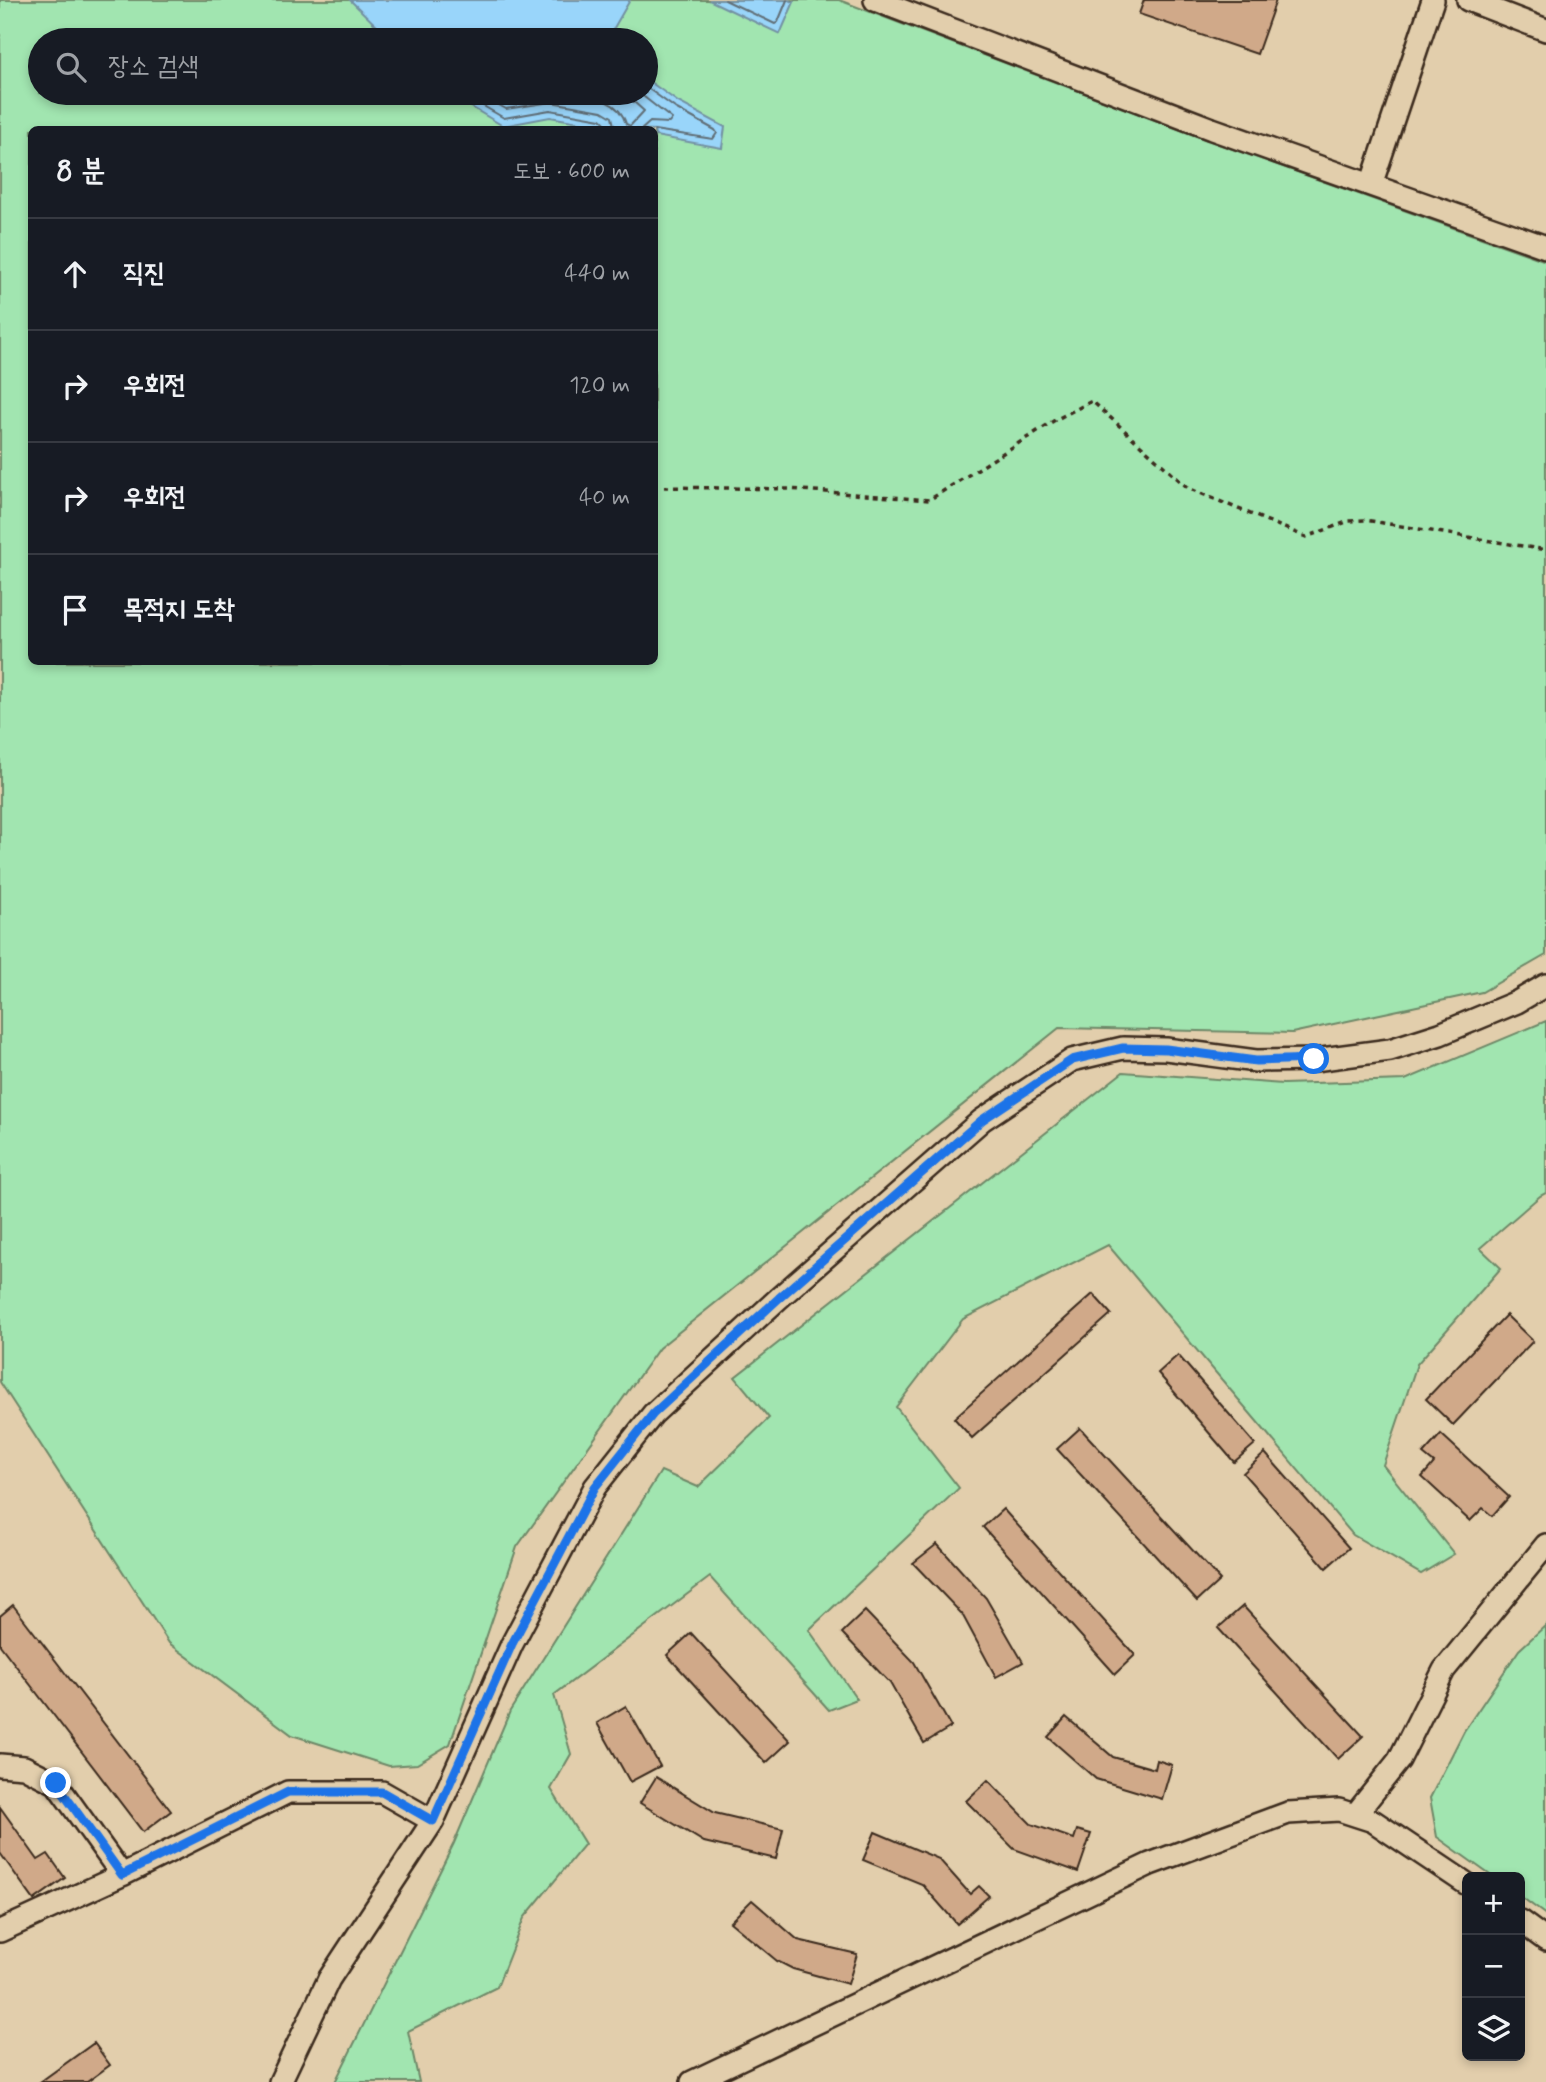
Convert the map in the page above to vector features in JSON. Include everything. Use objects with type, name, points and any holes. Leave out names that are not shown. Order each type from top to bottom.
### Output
[{"type":"street","points":[[875,0],[1212,129],[1546,247]]},
{"type":"street","points":[[1371,185],[1433,0]]},
{"type":"street","points":[[1468,0],[1546,30]]},
{"type":"street","points":[[279,2082],[328,1979],[433,1821],[512,1644],[595,1487],[653,1414],[779,1298],[982,1120],[1072,1060],[1123,1048],[1166,1049],[1256,1061],[1314,1059],[1390,1050],[1440,1034],[1517,1002],[1546,985]]},
{"type":"street","points":[[1355,1815],[1399,1760],[1444,1670],[1546,1545]]},
{"type":"street","points":[[0,1765],[24,1767],[56,1783],[122,1875]]},
{"type":"street","points":[[0,1931],[122,1875],[288,1792],[382,1792],[433,1821]]},
{"type":"street","points":[[692,2082],[1150,1864],[1288,1813],[1339,1810],[1374,1821],[1462,1881]]},
{"type":"street","points":[[1525,1925],[1546,1940]]},
{"type":"path","points":[[664,487],[789,489],[929,500],[1055,419],[1092,401],[1188,488],[1306,537],[1349,521],[1365,520],[1546,550]]},
{"type":"green space","points":[[0,0],[839,0],[1213,142],[1546,261],[1546,955],[1482,992],[1292,1033],[1059,1028],[659,1348],[517,1547],[450,1744],[417,1764],[389,1766],[292,1735],[169,1643],[0,1382]]},
{"type":"green space","points":[[1546,1021],[1546,1193],[1480,1248],[1501,1268],[1417,1364],[1383,1465],[1454,1554],[1421,1574],[1353,1535],[1108,1245],[963,1319],[896,1407],[959,1488],[809,1630],[857,1699],[829,1710],[710,1577],[554,1695],[571,1754],[551,1789],[585,1844],[524,1918],[497,1987],[408,2031],[419,2082],[335,2082],[454,1843],[510,1711],[661,1471],[698,1487],[769,1418],[735,1377],[1123,1072],[1283,1084],[1405,1080]]},
{"type":"green space","points":[[1546,1625],[1546,1915],[1525,1900],[1525,1872],[1486,1872],[1437,1837],[1430,1798],[1464,1731],[1519,1650]]},
{"type":"water","points":[[350,0],[630,0],[614,28],[379,28]]},
{"type":"water","points":[[709,0],[789,0],[794,2],[780,34]]},
{"type":"water","points":[[658,88],[678,102],[725,127],[722,148],[658,137],[658,126],[601,126],[550,117],[503,126],[468,105],[658,105]]},
{"type":"building","points":[[1144,0],[1276,0],[1257,54],[1139,14]]},
{"type":"building","points":[[1093,1294],[1111,1314],[972,1438],[954,1418]]},
{"type":"building","points":[[1506,1315],[1533,1341],[1453,1425],[1426,1399]]},
{"type":"building","points":[[1178,1355],[1255,1444],[1234,1462],[1158,1373]]},
{"type":"building","points":[[1080,1428],[1220,1580],[1197,1601],[1057,1449]]},
{"type":"building","points":[[1441,1434],[1509,1497],[1492,1516],[1483,1508],[1470,1521],[1422,1477],[1434,1463],[1423,1454]]},
{"type":"building","points":[[1265,1453],[1349,1548],[1326,1568],[1243,1473]]},
{"type":"building","points":[[1003,1509],[1135,1655],[1115,1674],[983,1527]]},
{"type":"building","points":[[937,1544],[986,1598],[1023,1662],[996,1677],[962,1614],[913,1563]]},
{"type":"building","points":[[13,1605],[171,1811],[143,1832],[0,1645],[0,1616]]},
{"type":"building","points":[[1243,1606],[1363,1736],[1338,1759],[1218,1628]]},
{"type":"building","points":[[865,1611],[914,1662],[951,1727],[924,1743],[890,1683],[842,1633]]},
{"type":"building","points":[[691,1633],[790,1741],[766,1763],[667,1655]]},
{"type":"building","points":[[626,1706],[660,1766],[630,1782],[597,1723]]},
{"type":"building","points":[[1066,1717],[1113,1757],[1155,1769],[1157,1760],[1172,1765],[1162,1799],[1096,1779],[1048,1737]]},
{"type":"building","points":[[656,1777],[715,1813],[783,1829],[776,1859],[704,1842],[640,1803]]},
{"type":"building","points":[[988,1780],[1031,1824],[1074,1839],[1077,1830],[1091,1834],[1078,1872],[1014,1849],[966,1801]]},
{"type":"building","points":[[0,1807],[38,1860],[48,1854],[65,1878],[34,1900],[0,1853]]},
{"type":"building","points":[[875,1832],[939,1859],[970,1894],[979,1886],[989,1896],[957,1924],[922,1884],[863,1860]]},
{"type":"building","points":[[752,1900],[798,1940],[857,1954],[848,1984],[793,1969],[777,1961],[730,1922]]},
{"type":"building","points":[[94,2043],[110,2065],[87,2082],[40,2082]]},
{"type":"route","points":[[56,1783],[122,1875],[288,1792],[382,1792],[433,1821],[512,1644],[595,1487],[653,1414],[779,1298],[982,1120],[1072,1060],[1123,1048],[1166,1049],[1256,1061],[1314,1059]]}]
